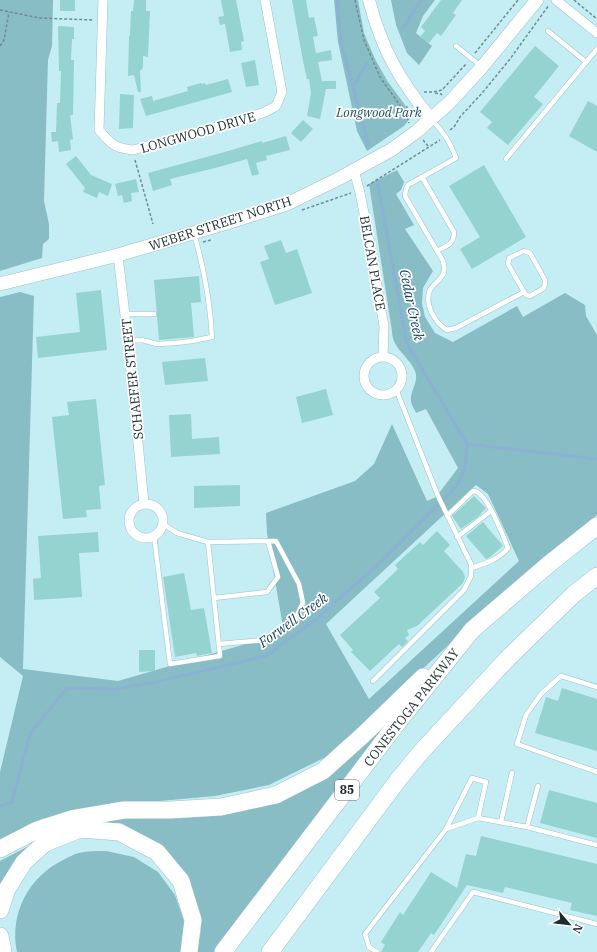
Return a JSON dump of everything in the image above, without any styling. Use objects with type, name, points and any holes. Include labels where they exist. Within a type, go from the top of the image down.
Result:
[{"type":"highway","name":"CONESTOGA PARKWAY","points":[[223,952],[396,726],[472,630],[549,564],[597,526]]},
{"type":"highway","points":[[270,952],[398,780],[421,752],[507,659],[574,594],[597,576]]},
{"type":"highway","points":[[0,849],[37,830],[71,819],[124,810],[170,810],[221,807],[276,795],[323,771],[363,735],[472,630]]},
{"type":"highway","points":[[0,910],[6,888],[24,862],[45,843],[80,830],[119,832],[156,852],[181,881],[193,920],[189,952]]},
{"type":"highway","points":[[0,936],[3,952]]},
{"type":"main road","name":"WEBER STREET NORTH","points":[[0,284],[118,255],[288,204],[354,170],[391,150],[431,119],[449,103],[542,3]]},
{"type":"street","name":"LONGWOOD DRIVE","points":[[103,0],[99,130],[112,145],[122,149],[133,150],[242,120],[265,112],[276,106],[282,92],[265,0]]},
{"type":"street","points":[[369,0],[375,25],[393,66],[431,119]]},
{"type":"street","points":[[556,0],[597,33]]},
{"type":"street","name":"BELCAN PLACE","points":[[354,170],[368,234],[384,326],[383,356]]},
{"type":"street","name":"SCHAEFER STREET","points":[[118,255],[144,504]]},
{"type":"street","points":[[383,356],[393,360],[400,368],[402,379],[396,389],[387,394],[376,394],[372,392],[365,383],[364,378],[365,367],[372,359],[383,356]]},
{"type":"street","points":[[150,504],[158,509],[162,514],[163,524],[162,529],[154,536],[143,538],[133,531],[130,526],[131,514],[139,506],[150,504]]},
{"type":"lane","points":[[548,31],[586,62]]},
{"type":"lane","points":[[456,46],[482,67]]},
{"type":"lane","points":[[506,159],[597,50]]},
{"type":"lane","points":[[431,119],[445,135],[456,158],[408,185],[405,196],[443,261],[444,270],[442,276],[434,283],[429,291],[428,302],[433,316],[440,326],[447,330],[467,323],[524,292]]},
{"type":"lane","points":[[422,177],[454,232],[452,243],[437,251]]},
{"type":"lane","points":[[128,341],[142,340],[157,344],[192,341],[212,337],[204,270],[194,233]]},
{"type":"lane","points":[[524,251],[530,253],[546,284],[544,288],[530,296],[526,295],[524,292],[508,264],[508,261],[509,258],[524,251]]},
{"type":"lane","points":[[125,314],[154,314]]},
{"type":"lane","points":[[373,681],[464,590],[471,576],[471,564],[438,496],[396,389]]},
{"type":"lane","points":[[446,514],[473,491],[476,491],[482,495],[498,523],[508,548],[505,553],[486,563],[471,568]]},
{"type":"lane","points":[[457,537],[491,511]]},
{"type":"lane","points":[[163,524],[177,533],[208,542],[276,541],[299,584],[303,603],[294,621],[265,640],[219,644]]},
{"type":"lane","points":[[154,536],[170,664],[220,656],[208,542]]},
{"type":"lane","points":[[214,598],[267,592],[278,577],[268,541]]},
{"type":"lane","points":[[597,687],[560,676],[540,694],[526,715],[516,744],[597,772]]},
{"type":"lane","points":[[501,822],[512,773]]},
{"type":"lane","points":[[378,952],[369,946],[365,934],[446,829],[472,778],[486,782],[478,818]]},
{"type":"lane","points":[[527,827],[538,786]]},
{"type":"lane","points":[[446,829],[478,818],[527,827],[597,845]]},
{"type":"lane","points":[[431,952],[473,892],[597,924]]},
{"type":"path","points":[[355,0],[364,40],[380,77],[406,114],[408,121]]},
{"type":"path","points":[[574,0],[597,19]]},
{"type":"path","points":[[454,127],[460,117],[506,64],[542,3]]},
{"type":"path","points":[[0,10],[40,18],[102,20]]},
{"type":"path","points":[[0,46],[4,40],[9,12]]},
{"type":"path","points":[[433,92],[441,94]]},
{"type":"path","points":[[406,114],[407,105]]},
{"type":"path","points":[[365,188],[439,140]]},
{"type":"path","points":[[425,143],[428,146]]},
{"type":"path","points":[[133,150],[153,224]]},
{"type":"green space","points":[[0,0],[53,0],[52,46],[48,60],[44,201],[49,224],[49,239],[43,244],[42,258],[0,271]]},
{"type":"green space","name":"Longwood Park","points":[[334,0],[358,0],[364,33],[375,59],[388,82],[405,105],[411,117],[404,126],[367,151],[357,131],[338,42]]},
{"type":"green space","points":[[391,0],[435,0],[423,16],[416,33],[432,46],[419,65],[407,53],[396,25]]},
{"type":"green space","points":[[397,170],[404,182],[401,190],[396,194],[414,225],[405,229],[433,271],[423,288],[422,303],[425,317],[435,333],[453,342],[517,306],[523,317],[565,293],[585,305],[586,316],[597,335],[597,515],[526,573],[330,755],[269,785],[215,796],[94,807],[41,819],[0,840],[0,772],[23,676],[0,657],[0,297],[20,292],[34,296],[23,669],[118,681],[284,633],[267,533],[266,513],[355,481],[374,464],[392,424],[427,501],[436,497],[458,468],[426,409],[416,413],[412,405],[411,396],[416,375],[409,361],[398,348],[393,337],[369,184]],"holes":[[[476,485],[488,494],[519,561],[369,699],[326,624]]]},
{"type":"green space","points":[[379,726],[382,729],[215,952],[196,952],[201,930],[194,897],[181,871],[86,822],[273,801]]},
{"type":"green space","points":[[46,837],[0,893],[0,861]]},
{"type":"green space","points":[[106,851],[134,857],[158,872],[175,895],[184,921],[184,952],[17,952],[15,938],[19,910],[24,897],[41,875],[52,866],[77,853]]},
{"type":"building","points":[[60,0],[75,0],[75,11],[60,11]]},
{"type":"building","points":[[134,0],[146,0],[146,11],[150,11],[148,57],[143,56],[143,68],[140,71],[141,92],[138,92],[134,75],[128,76],[129,36],[131,11],[133,11]]},
{"type":"building","points":[[221,0],[236,0],[244,41],[241,42],[242,50],[230,52],[225,24],[220,25],[218,17],[224,16]]},
{"type":"building","points":[[292,0],[306,0],[309,18],[314,17],[318,36],[313,37],[316,53],[331,50],[332,60],[318,62],[322,81],[336,81],[336,89],[326,89],[320,119],[307,116],[311,93],[309,79],[307,79],[303,61]]},
{"type":"building","points":[[441,0],[462,0],[453,13],[456,15],[441,36],[437,33],[429,43],[420,37],[425,31],[421,27]]},
{"type":"building","points":[[58,26],[74,27],[71,60],[74,60],[73,115],[70,115],[73,139],[70,140],[71,150],[59,152],[58,141],[52,142],[51,132],[56,132],[57,103],[60,103],[61,71],[59,71]]},
{"type":"building","points":[[535,46],[559,66],[534,97],[543,104],[508,145],[487,128],[492,122],[480,112]]},
{"type":"building","points":[[255,60],[259,85],[246,87],[241,63]]},
{"type":"building","points":[[228,79],[232,92],[146,116],[140,99],[152,96],[153,101],[188,91],[187,87],[201,83],[205,83],[206,85]]},
{"type":"building","points":[[120,94],[134,95],[133,128],[119,129]]},
{"type":"building","points":[[588,101],[597,106],[597,152],[569,136]]},
{"type":"building","points":[[303,120],[313,129],[301,142],[291,133]]},
{"type":"building","points":[[286,136],[290,150],[266,156],[267,160],[256,163],[259,174],[252,176],[247,159],[170,179],[172,185],[153,191],[148,173],[262,141],[262,143]]},
{"type":"building","points":[[76,156],[91,175],[112,184],[108,196],[99,192],[97,198],[83,192],[85,188],[66,164]]},
{"type":"building","points":[[484,165],[526,237],[472,269],[460,249],[480,237],[449,186]]},
{"type":"building","points":[[136,179],[139,192],[131,193],[132,201],[124,203],[122,195],[118,196],[115,184]]},
{"type":"building","points":[[281,240],[286,253],[297,249],[312,293],[275,305],[260,262],[269,259],[264,246]]},
{"type":"building","points":[[199,276],[201,302],[191,303],[194,337],[159,340],[154,280]]},
{"type":"building","points":[[101,290],[107,350],[38,358],[36,337],[80,332],[76,293]]},
{"type":"building","points":[[205,358],[208,381],[165,385],[162,362]]},
{"type":"building","points":[[326,389],[333,415],[302,423],[296,397]]},
{"type":"building","points":[[96,399],[105,485],[99,486],[101,509],[86,510],[87,517],[63,519],[52,417],[69,415],[67,402]]},
{"type":"building","points":[[191,414],[192,439],[219,437],[220,454],[171,457],[169,415]]},
{"type":"building","points":[[240,485],[240,506],[194,508],[194,486]]},
{"type":"building","points":[[474,496],[486,508],[479,516],[461,529],[452,516]]},
{"type":"building","points":[[483,522],[503,546],[486,559],[466,536]]},
{"type":"building","points":[[437,531],[450,545],[444,551],[463,572],[465,577],[463,583],[417,626],[407,630],[409,635],[405,638],[408,641],[402,647],[399,644],[370,671],[351,652],[353,650],[340,635],[380,598],[374,592],[398,569],[395,565],[420,542],[423,545]]},
{"type":"building","points":[[98,532],[99,552],[79,553],[82,597],[34,600],[33,579],[41,578],[38,536]]},
{"type":"building","points":[[184,573],[191,610],[204,608],[212,653],[197,656],[196,653],[175,657],[163,577]]},
{"type":"building","points":[[139,650],[155,650],[155,671],[139,672]]},
{"type":"building","points":[[562,688],[597,699],[597,751],[535,733],[546,697],[558,701]]},
{"type":"building","points":[[549,790],[597,803],[597,838],[540,823]]},
{"type":"building","points":[[481,836],[597,864],[597,916],[570,910],[572,903],[505,887],[503,893],[467,885],[434,935],[431,933],[418,952],[381,952],[385,945],[381,942],[400,912],[403,915],[431,872],[457,888],[466,854],[476,856]]},
{"type":"waterway","name":"Cedar Creek","points":[[337,0],[341,42],[368,144]]},
{"type":"waterway","points":[[403,28],[421,0]]},
{"type":"waterway","points":[[353,87],[367,63]]},
{"type":"waterway","name":"Cedar Creek","points":[[377,180],[407,344],[467,444]]},
{"type":"waterway","name":"Forwell Creek","points":[[467,444],[597,459]]},
{"type":"waterway","name":"Forwell Creek","points":[[0,806],[12,802],[30,734],[67,688],[115,689],[160,681],[266,656],[318,618],[384,559],[456,487],[465,469],[467,444]]}]
